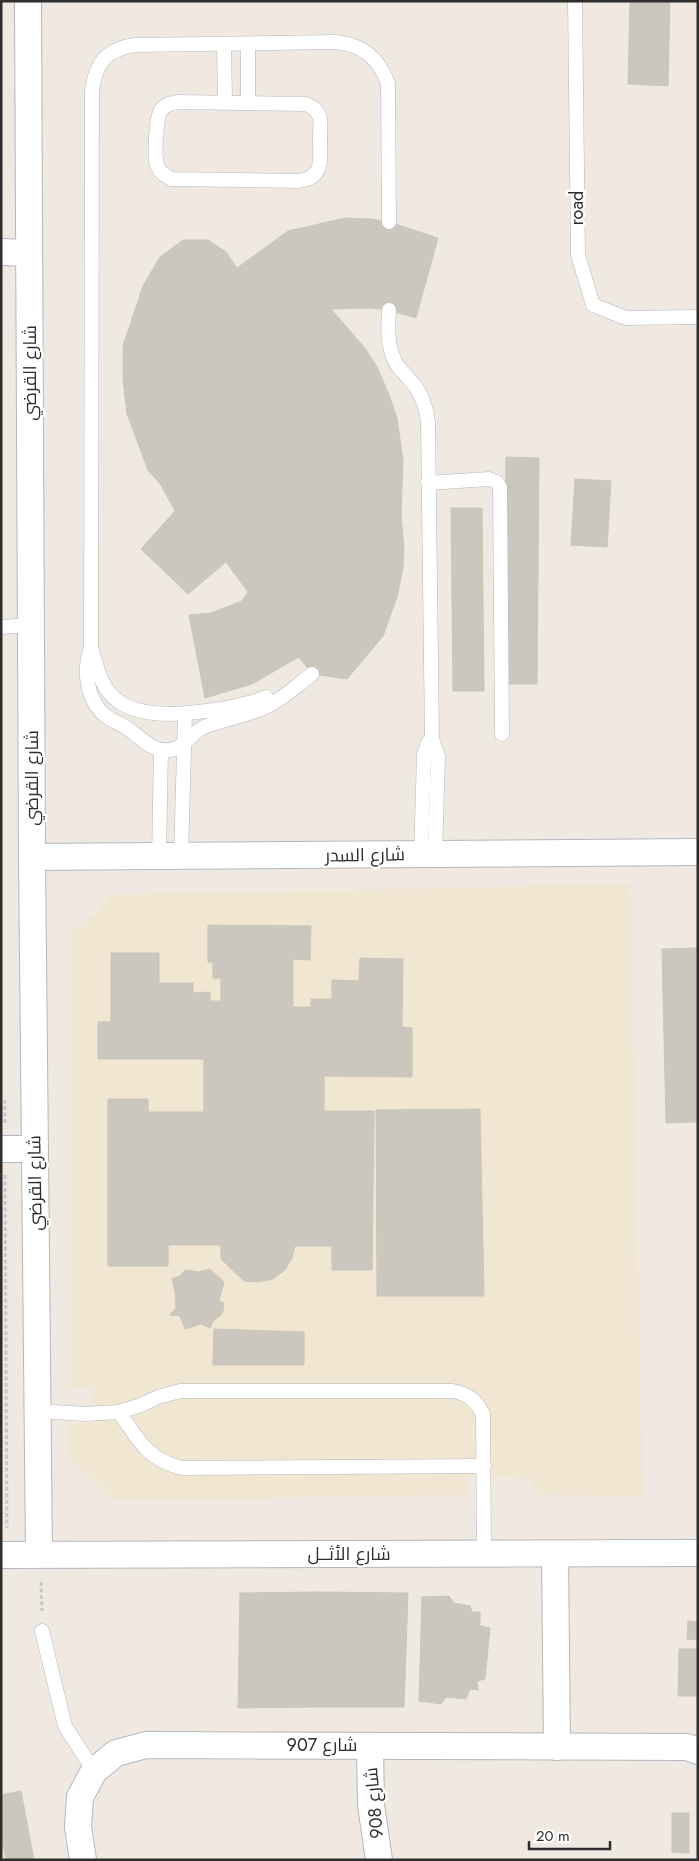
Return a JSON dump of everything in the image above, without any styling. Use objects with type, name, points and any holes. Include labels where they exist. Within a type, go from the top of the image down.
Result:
[{"type":"street","name":"شارع القرضي","points":[[28,1],[32,857],[38,1554]]},
{"type":"street","points":[[1,252],[30,253]]},
{"type":"street","name":"شارع السدر","points":[[32,857],[698,852]]},
{"type":"street","points":[[3,1149],[34,1149]]},
{"type":"street","name":"شارع الأثــل","points":[[4,1555],[698,1553]]},
{"type":"street","points":[[555,1554],[557,1747]]},
{"type":"street","name":"شارع 907","points":[[94,1771],[116,1753],[146,1745],[687,1748],[698,1751]]},
{"type":"street","name":"شارع 908","points":[[370,1746],[372,1805],[380,1860]]},
{"type":"street","points":[[82,1860],[78,1827],[80,1796],[94,1771]]},
{"type":"lane","name":"road","points":[[575,1],[578,255],[593,306],[626,318],[698,317]]},
{"type":"lane","points":[[91,647],[86,662],[91,696],[106,716],[128,729],[142,741],[161,750],[169,750],[184,745],[204,727],[265,708],[283,697],[309,670],[263,699],[246,704],[185,714],[140,710],[128,707],[117,700],[101,681],[91,647],[93,80],[97,68],[113,51],[135,45],[346,43],[357,46],[376,59],[388,83],[389,222]]},
{"type":"lane","points":[[224,44],[225,102]]},
{"type":"lane","points":[[248,44],[248,103]]},
{"type":"lane","points":[[179,102],[225,102],[306,104],[314,109],[320,117],[320,167],[315,175],[307,180],[278,181],[171,179],[162,174],[157,165],[156,155],[158,116],[162,108],[170,103],[179,102]]},
{"type":"lane","points":[[388,310],[389,340],[393,356],[402,372],[417,388],[426,410],[428,422],[432,738],[438,756],[428,854]]},
{"type":"lane","points":[[428,483],[489,479],[497,482],[500,487],[502,734]]},
{"type":"lane","points":[[1,627],[31,626]]},
{"type":"lane","points":[[170,857],[184,745],[185,714]]},
{"type":"lane","points":[[161,750],[170,857]]},
{"type":"lane","points":[[38,1411],[86,1414],[119,1412],[180,1391],[453,1391],[463,1393],[479,1405],[483,1414],[484,1554]]},
{"type":"lane","points":[[119,1412],[149,1453],[170,1465],[182,1468],[484,1466]]},
{"type":"lane","points":[[42,1631],[65,1726],[94,1771]]},
{"type":"path","points":[[4,1555],[3,1149],[5,1100]]},
{"type":"path","points":[[38,1554],[42,1631]]},
{"type":"shaded area","points":[[630,884],[643,1497],[534,1494],[533,1479],[468,1476],[467,1495],[116,1500],[69,1457],[69,1425],[93,1423],[93,1388],[71,1387],[71,933],[98,912],[112,895]]},
{"type":"building","points":[[630,1],[670,1],[668,86],[628,84]]},
{"type":"building","points":[[345,218],[389,222],[438,238],[416,318],[389,310],[370,308],[331,309],[364,347],[376,365],[397,418],[403,461],[401,515],[404,548],[403,568],[397,597],[383,636],[347,679],[312,674],[299,657],[252,684],[205,698],[189,615],[211,613],[242,601],[248,592],[226,562],[188,594],[141,549],[175,511],[161,485],[148,470],[127,414],[123,379],[123,346],[143,286],[160,257],[183,240],[208,240],[226,252],[237,268],[288,231]]},
{"type":"building","points":[[506,457],[539,458],[537,684],[504,684]]},
{"type":"building","points":[[575,479],[611,481],[607,547],[571,545]]},
{"type":"building","points":[[451,508],[482,508],[484,691],[453,691]]},
{"type":"building","points":[[208,925],[311,926],[310,960],[293,959],[293,1007],[311,1007],[311,999],[332,999],[332,980],[359,981],[360,958],[403,959],[402,1027],[412,1028],[412,1077],[324,1076],[324,1111],[374,1111],[372,1270],[332,1270],[332,1246],[295,1246],[292,1258],[285,1270],[273,1279],[257,1282],[244,1281],[221,1259],[221,1245],[168,1245],[168,1266],[108,1266],[108,1099],[148,1099],[148,1112],[204,1112],[204,1059],[98,1059],[98,1022],[111,1022],[111,953],[159,953],[159,983],[193,983],[193,993],[210,992],[210,1001],[221,1001],[221,978],[213,978],[213,962],[208,962]]},
{"type":"building","points":[[698,948],[698,1122],[666,1123],[662,949]]},
{"type":"building","points":[[480,1109],[484,1296],[377,1296],[376,1110]]},
{"type":"building","points":[[210,1269],[224,1282],[219,1301],[224,1303],[223,1311],[213,1321],[210,1328],[201,1324],[185,1329],[180,1316],[170,1315],[176,1308],[172,1279],[180,1276],[185,1270],[199,1272]]},
{"type":"building","points":[[214,1329],[304,1332],[304,1365],[213,1365]]},
{"type":"building","points":[[317,1592],[317,1707],[238,1708],[240,1593]]},
{"type":"building","points":[[317,1592],[408,1593],[404,1707],[317,1707]]},
{"type":"building","points":[[449,1596],[454,1603],[470,1606],[472,1612],[480,1612],[480,1626],[490,1628],[485,1679],[477,1681],[478,1690],[470,1689],[466,1699],[446,1697],[441,1704],[419,1701],[422,1597]]},
{"type":"building","points":[[688,1621],[698,1622],[698,1640],[687,1639]]},
{"type":"building","points":[[679,1649],[698,1649],[698,1696],[678,1696]]},
{"type":"building","points":[[21,1791],[34,1860],[6,1860],[3,1844],[1,1844],[1,1795]]},
{"type":"building","points":[[672,1813],[689,1813],[689,1853],[672,1852]]}]
